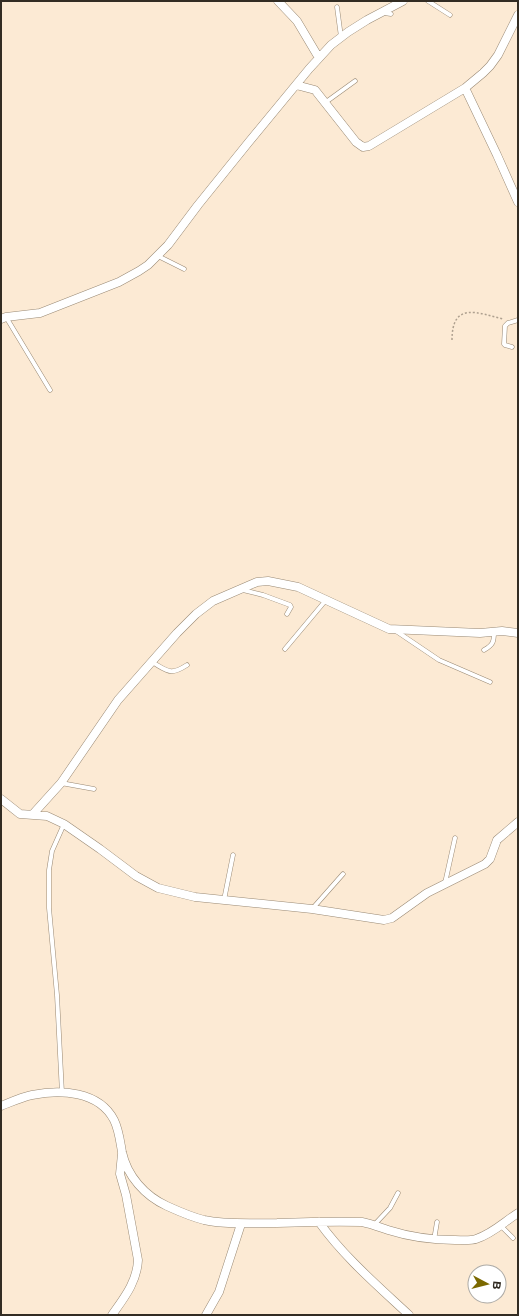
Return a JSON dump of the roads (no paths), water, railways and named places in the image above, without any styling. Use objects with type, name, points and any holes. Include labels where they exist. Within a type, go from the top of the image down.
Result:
[{"type":"street","points":[[278,1],[297,21],[319,58]]},
{"type":"street","points":[[4,318],[40,313],[119,282],[139,271],[158,256],[248,143],[331,45],[381,13],[404,1]]},
{"type":"street","points":[[296,85],[316,90],[356,142],[360,146],[366,147],[399,129],[464,88],[490,66],[498,55],[518,15]]},
{"type":"street","points":[[464,88],[518,202]]},
{"type":"street","points":[[33,814],[61,783],[118,700],[177,632],[196,614],[214,601],[257,582],[268,581],[298,587],[382,626],[396,630],[480,633],[502,631],[518,633]]},
{"type":"street","points":[[1,799],[20,814],[47,816],[64,824],[136,876],[158,888],[188,896],[312,909],[388,920],[427,894],[488,862],[497,840],[518,822]]},
{"type":"street","points":[[1,1106],[32,1095],[53,1092],[72,1093],[88,1097],[103,1106],[114,1119],[120,1134],[122,1153],[130,1172],[135,1180],[150,1196],[161,1203],[204,1220],[240,1224],[362,1222],[375,1224],[408,1235],[434,1240],[475,1240],[501,1226],[518,1213]]},
{"type":"street","points":[[112,1315],[134,1281],[138,1266],[126,1195],[120,1174],[122,1153]]},
{"type":"street","points":[[319,1222],[366,1275],[409,1315]]},
{"type":"street","points":[[206,1315],[219,1292],[240,1224]]},
{"type":"lane","points":[[428,1],[450,15]]},
{"type":"lane","points":[[337,7],[342,37]]},
{"type":"lane","points":[[381,13],[392,14]]},
{"type":"lane","points":[[326,102],[355,81]]},
{"type":"lane","points":[[158,256],[184,269]]},
{"type":"lane","points":[[4,318],[50,390]]},
{"type":"lane","points":[[512,347],[504,344],[504,326],[518,320]]},
{"type":"lane","points":[[240,589],[263,595],[290,605],[291,607],[287,614]]},
{"type":"lane","points":[[286,649],[326,600]]},
{"type":"lane","points":[[396,630],[439,660],[490,682]]},
{"type":"lane","points":[[484,650],[491,646],[494,642],[494,632]]},
{"type":"lane","points":[[152,662],[169,671],[175,672],[187,665]]},
{"type":"lane","points":[[61,783],[94,789]]},
{"type":"lane","points":[[62,1093],[57,995],[49,908],[48,870],[52,851],[64,824]]},
{"type":"lane","points":[[445,884],[455,838]]},
{"type":"lane","points":[[224,900],[233,855]]},
{"type":"lane","points":[[312,909],[343,874]]},
{"type":"lane","points":[[375,1224],[390,1208],[398,1193]]},
{"type":"lane","points":[[434,1240],[437,1222]]},
{"type":"lane","points":[[501,1226],[513,1238]]}]
